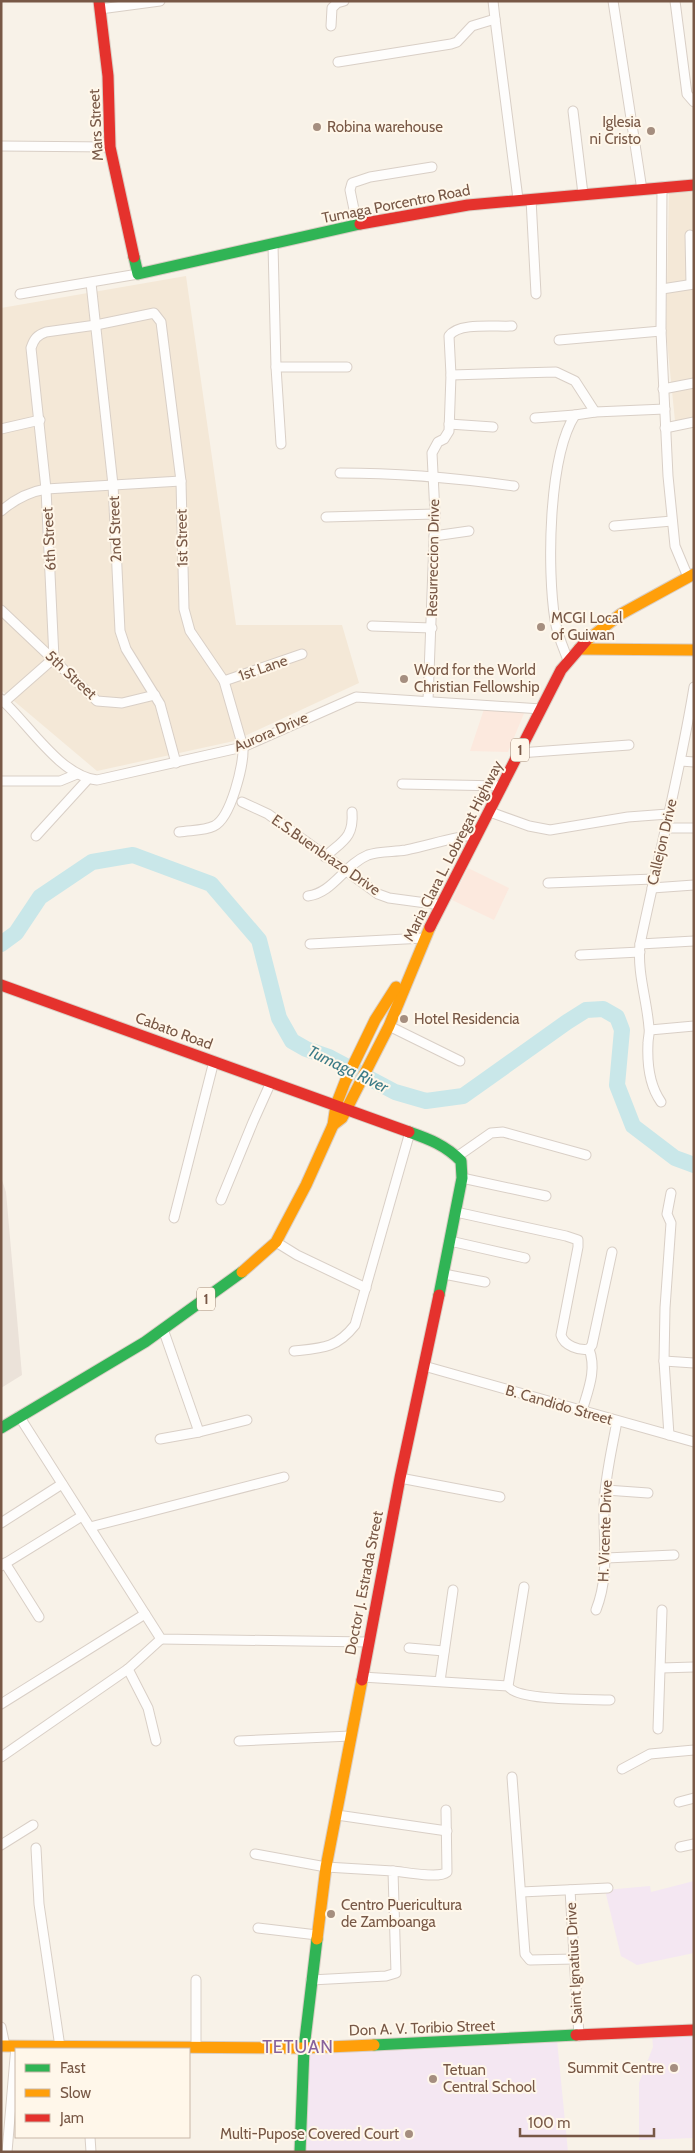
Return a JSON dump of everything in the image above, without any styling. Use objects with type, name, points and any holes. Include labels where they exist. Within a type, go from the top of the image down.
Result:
[{"type":"main road","name":"Mars Street","points":[[100,5],[108,76],[110,147],[138,274]]},
{"type":"main road","name":"Tumaga Porcentro Road","points":[[138,274],[273,245],[357,224],[468,205],[694,184]]},
{"type":"main road","name":"Maria Clara L. Lobregat Highway","points":[[341,1107],[358,1088],[403,993],[406,979],[424,938],[490,812],[541,708],[568,660],[589,637],[620,614],[691,576]]},
{"type":"main road","points":[[579,648],[694,650]]},
{"type":"main road","name":"Maria Clara L. Lobregat Highway","points":[[1,1428],[164,1329],[222,1288],[276,1242],[306,1185],[333,1125],[341,1107],[345,1082],[375,1020],[396,988],[406,979]]},
{"type":"main road","name":"Cabato Road","points":[[1,984],[341,1107]]},
{"type":"main road","points":[[341,1107],[437,1142],[458,1156]]},
{"type":"main road","name":"Doctor J. Estrada Street","points":[[300,2152],[304,2048],[326,1867],[400,1478],[456,1212],[462,1178],[461,1161],[458,1156]]},
{"type":"main road","name":"Don A. V. Toribio Street","points":[[7,2046],[80,2048],[304,2048],[694,2030]]},
{"type":"street","points":[[100,5],[160,1]]},
{"type":"street","points":[[331,26],[332,8],[337,3],[344,1]]},
{"type":"street","points":[[493,1],[518,199]]},
{"type":"street","points":[[613,1],[642,190]]},
{"type":"street","points":[[675,1],[687,94],[694,102]]},
{"type":"street","points":[[338,62],[451,44],[457,42],[472,26],[495,19]]},
{"type":"street","points":[[573,111],[583,194]]},
{"type":"street","points":[[1,146],[110,147]]},
{"type":"street","points":[[357,224],[350,190],[352,183],[370,177],[432,167]]},
{"type":"street","points":[[662,187],[660,331],[665,428],[672,521],[677,555],[691,576]]},
{"type":"street","points":[[531,198],[536,294]]},
{"type":"street","points":[[662,289],[692,284],[690,235]]},
{"type":"street","points":[[273,245],[276,367],[282,444]]},
{"type":"street","points":[[20,294],[138,274]]},
{"type":"street","name":"2nd Street","points":[[91,283],[113,485],[120,631],[126,649],[163,710],[176,763]]},
{"type":"street","name":"1st Street","points":[[96,325],[149,312],[159,316],[181,481],[184,609],[190,631],[224,681],[243,747]]},
{"type":"street","name":"6th Street","points":[[54,658],[46,489],[31,348],[39,334],[96,325]]},
{"type":"street","points":[[493,427],[449,424],[450,375],[448,340],[452,331],[461,327],[512,326]]},
{"type":"street","points":[[559,340],[660,331]]},
{"type":"street","points":[[276,367],[347,367]]},
{"type":"street","points":[[450,375],[556,372],[575,381],[595,412]]},
{"type":"street","points":[[663,389],[694,383]]},
{"type":"street","points":[[535,418],[595,412],[664,409]]},
{"type":"street","points":[[568,660],[555,622],[550,563],[557,471],[562,442],[575,415]]},
{"type":"street","points":[[1,429],[40,420]]},
{"type":"street","points":[[665,428],[694,422]]},
{"type":"street","name":"Resurreccion Drive","points":[[428,700],[436,514],[433,476],[434,447],[447,436],[449,424]]},
{"type":"street","points":[[340,473],[433,476],[514,486]]},
{"type":"street","points":[[1,511],[29,492],[46,489],[181,481]]},
{"type":"street","points":[[326,517],[436,514]]},
{"type":"street","points":[[614,526],[672,521]]},
{"type":"street","points":[[434,536],[469,532]]},
{"type":"street","name":"5th Street","points":[[1,610],[54,658],[97,701],[122,703],[155,695]]},
{"type":"street","points":[[372,626],[432,628]]},
{"type":"street","name":"1st Lane","points":[[224,681],[302,654]]},
{"type":"street","points":[[2,701],[54,658]]},
{"type":"street","name":"Callejon Drive","points":[[660,1102],[653,1091],[648,1063],[650,1030],[641,975],[640,948],[681,761],[694,687]]},
{"type":"street","name":"Aurora Drive","points":[[2,701],[55,756],[77,774],[88,779],[105,780],[243,747],[356,697],[541,708]]},
{"type":"street","points":[[519,753],[629,745]]},
{"type":"street","points":[[179,832],[208,828],[222,820],[230,803],[244,757],[243,747]]},
{"type":"street","points":[[681,761],[694,762]]},
{"type":"street","points":[[1,781],[60,781],[77,774]]},
{"type":"street","points":[[36,836],[88,779]]},
{"type":"street","points":[[402,784],[503,786]]},
{"type":"street","name":"E.S.Buenbrazo Drive","points":[[242,802],[268,814],[378,894],[388,898],[441,905]]},
{"type":"street","points":[[325,857],[349,835],[353,825],[352,812]]},
{"type":"street","points":[[490,812],[529,826],[550,830],[628,817],[668,814]]},
{"type":"street","points":[[666,828],[694,828]]},
{"type":"street","points":[[308,896],[316,895],[326,890],[346,870],[368,855],[406,850],[449,838],[478,834]]},
{"type":"street","points":[[548,883],[694,885]]},
{"type":"street","points":[[310,944],[424,938]]},
{"type":"street","points":[[580,955],[694,942]]},
{"type":"street","points":[[388,1026],[460,1061]]},
{"type":"street","points":[[650,1030],[694,1026]]},
{"type":"street","points":[[174,1218],[214,1061]]},
{"type":"street","points":[[221,1200],[271,1082]]},
{"type":"street","points":[[294,1351],[318,1349],[344,1338],[355,1324],[410,1132]]},
{"type":"street","points":[[458,1156],[491,1133],[502,1132],[586,1155]]},
{"type":"street","points":[[462,1178],[546,1196]]},
{"type":"street","points":[[669,1435],[664,1361],[671,1223],[667,1214],[671,1193]]},
{"type":"street","points":[[456,1212],[578,1240],[561,1335],[564,1342],[575,1348],[589,1349]]},
{"type":"street","points":[[276,1242],[297,1255],[366,1288]]},
{"type":"street","points":[[450,1242],[525,1258]]},
{"type":"street","points":[[582,1411],[594,1368],[594,1360],[589,1349],[603,1300],[612,1252]]},
{"type":"street","points":[[444,1274],[485,1282]]},
{"type":"street","points":[[164,1329],[200,1432]]},
{"type":"street","points":[[664,1361],[694,1363]]},
{"type":"street","name":"B. Candido Street","points":[[424,1366],[694,1442]]},
{"type":"street","points":[[19,1416],[161,1639]]},
{"type":"street","points":[[160,1439],[200,1432],[248,1420]]},
{"type":"street","name":"H. Vicente Drive","points":[[596,1610],[602,1593],[606,1558],[606,1490],[617,1421]]},
{"type":"street","points":[[90,1527],[284,1478]]},
{"type":"street","points":[[400,1478],[500,1497]]},
{"type":"street","points":[[1,1524],[62,1484]]},
{"type":"street","points":[[606,1490],[648,1493]]},
{"type":"street","points":[[39,1617],[3,1564],[82,1516]]},
{"type":"street","points":[[606,1558],[674,1555]]},
{"type":"street","points":[[508,1686],[524,1586]]},
{"type":"street","points":[[440,1681],[453,1590]]},
{"type":"street","points":[[658,1729],[662,1610]]},
{"type":"street","points":[[1,1704],[145,1614]]},
{"type":"street","points":[[1,1757],[128,1668],[161,1639],[368,1642]]},
{"type":"street","points":[[409,1648],[444,1651]]},
{"type":"street","points":[[128,1668],[148,1708],[156,1741]]},
{"type":"street","points":[[661,1668],[694,1668]]},
{"type":"street","points":[[362,1677],[508,1686],[514,1693],[533,1697],[610,1700]]},
{"type":"street","points":[[239,1741],[351,1736]]},
{"type":"street","points":[[622,1770],[650,1754],[694,1750]]},
{"type":"street","points":[[512,1777],[526,1958],[530,1960],[574,1959]]},
{"type":"street","points":[[679,1802],[694,1798]]},
{"type":"street","points":[[255,1854],[326,1867],[444,1874],[448,1868],[446,1810]]},
{"type":"street","points":[[337,1815],[447,1831]]},
{"type":"street","points":[[1,1845],[33,1826]]},
{"type":"street","points":[[680,1847],[694,1844]]},
{"type":"street","points":[[36,1848],[39,1904],[60,2047]]},
{"type":"street","points":[[311,1980],[386,1976],[396,1972],[393,1871]]},
{"type":"street","points":[[521,1892],[608,1888]]},
{"type":"street","name":"Saint Ignatius Drive","points":[[570,1890],[579,2036]]},
{"type":"street","points":[[258,1928],[317,1935]]},
{"type":"street","points":[[196,1980],[196,2047]]},
{"type":"street","points":[[1,2027],[7,2046],[7,2152]]},
{"type":"street","points":[[90,2138],[91,2152]]},
{"type":"shaded area","points":[[694,189],[694,417],[675,421],[666,331],[669,191]]},
{"type":"shaded area","points":[[186,276],[236,625],[342,625],[359,683],[234,741],[97,771],[1,690],[1,308]]},
{"type":"shaded area","points":[[484,709],[525,711],[508,752],[470,751]]},
{"type":"shaded area","points":[[468,868],[509,888],[494,920],[452,900]]},
{"type":"shaded area","points":[[1,1177],[6,1192],[22,1375],[1,1388]]},
{"type":"shaded area","points":[[694,1881],[694,1953],[637,1965],[621,1956],[605,1890],[650,1886],[651,1892]]},
{"type":"shaded area","name":"Summit Centre","points":[[694,2033],[694,2138],[639,2140],[639,2083],[653,2047],[652,2034]]},
{"type":"shaded area","name":"Tetuan Central School","points":[[557,2040],[568,2152],[303,2152],[307,2049]]},
{"type":"waterway","name":"Tumaga River","points":[[1,944],[16,933],[40,897],[92,862],[133,855],[211,884],[259,940],[279,1018],[292,1041],[306,1049],[329,1057],[395,1092],[426,1101],[463,1096],[586,1010],[603,1009],[617,1017],[622,1030],[617,1085],[633,1126],[675,1158],[694,1165]]},
{"type":"traffic: fast","points":[[134,257],[138,274],[360,224]]},
{"type":"traffic: fast","points":[[409,1132],[437,1143],[461,1161],[462,1178],[439,1295]]},
{"type":"traffic: fast","points":[[1,1428],[145,1342],[242,1272]]},
{"type":"traffic: fast","points":[[300,2152],[304,2048],[317,1939]]},
{"type":"traffic: fast","points":[[374,2045],[576,2035]]},
{"type":"traffic: slow","points":[[586,641],[621,614],[694,574]]},
{"type":"traffic: slow","points":[[579,649],[694,650]]},
{"type":"traffic: slow","points":[[333,1125],[342,1118],[389,1026],[430,927]]},
{"type":"traffic: slow","points":[[242,1272],[276,1242],[306,1185],[333,1125],[336,1105],[345,1082],[375,1020],[396,987]]},
{"type":"traffic: slow","points":[[317,1939],[326,1867],[362,1680]]},
{"type":"traffic: slow","points":[[1,2046],[304,2048],[374,2045]]},
{"type":"traffic: jam","points":[[99,1],[108,76],[110,147],[134,257]]},
{"type":"traffic: jam","points":[[360,224],[468,205],[694,185]]},
{"type":"traffic: jam","points":[[430,927],[561,670],[586,641]]},
{"type":"traffic: jam","points":[[1,985],[409,1132]]},
{"type":"traffic: jam","points":[[362,1680],[400,1478],[439,1295]]},
{"type":"traffic: jam","points":[[576,2035],[694,2030]]},
{"type":"place","name":"Robina warehouse","points":[[317,127]]},
{"type":"place","name":"Iglesia ni Cristo","points":[[651,131]]},
{"type":"place","name":"MCGI Local of Guiwan","points":[[541,627]]},
{"type":"place","name":"Word for the World Christian Fellowship","points":[[404,679]]},
{"type":"place","name":"Hotel Residencia","points":[[404,1019]]},
{"type":"place","name":"Centro Puericultura de Zamboanga","points":[[331,1914]]},
{"type":"place","name":"Summit Centre","points":[[674,2068]]},
{"type":"place","name":"Tetuan Central School","points":[[433,2079]]},
{"type":"place","name":"Multi-Pupose Covered Court","points":[[409,2134]]},
{"type":"district","name":"TETUAN","points":[[298,2047]]}]
